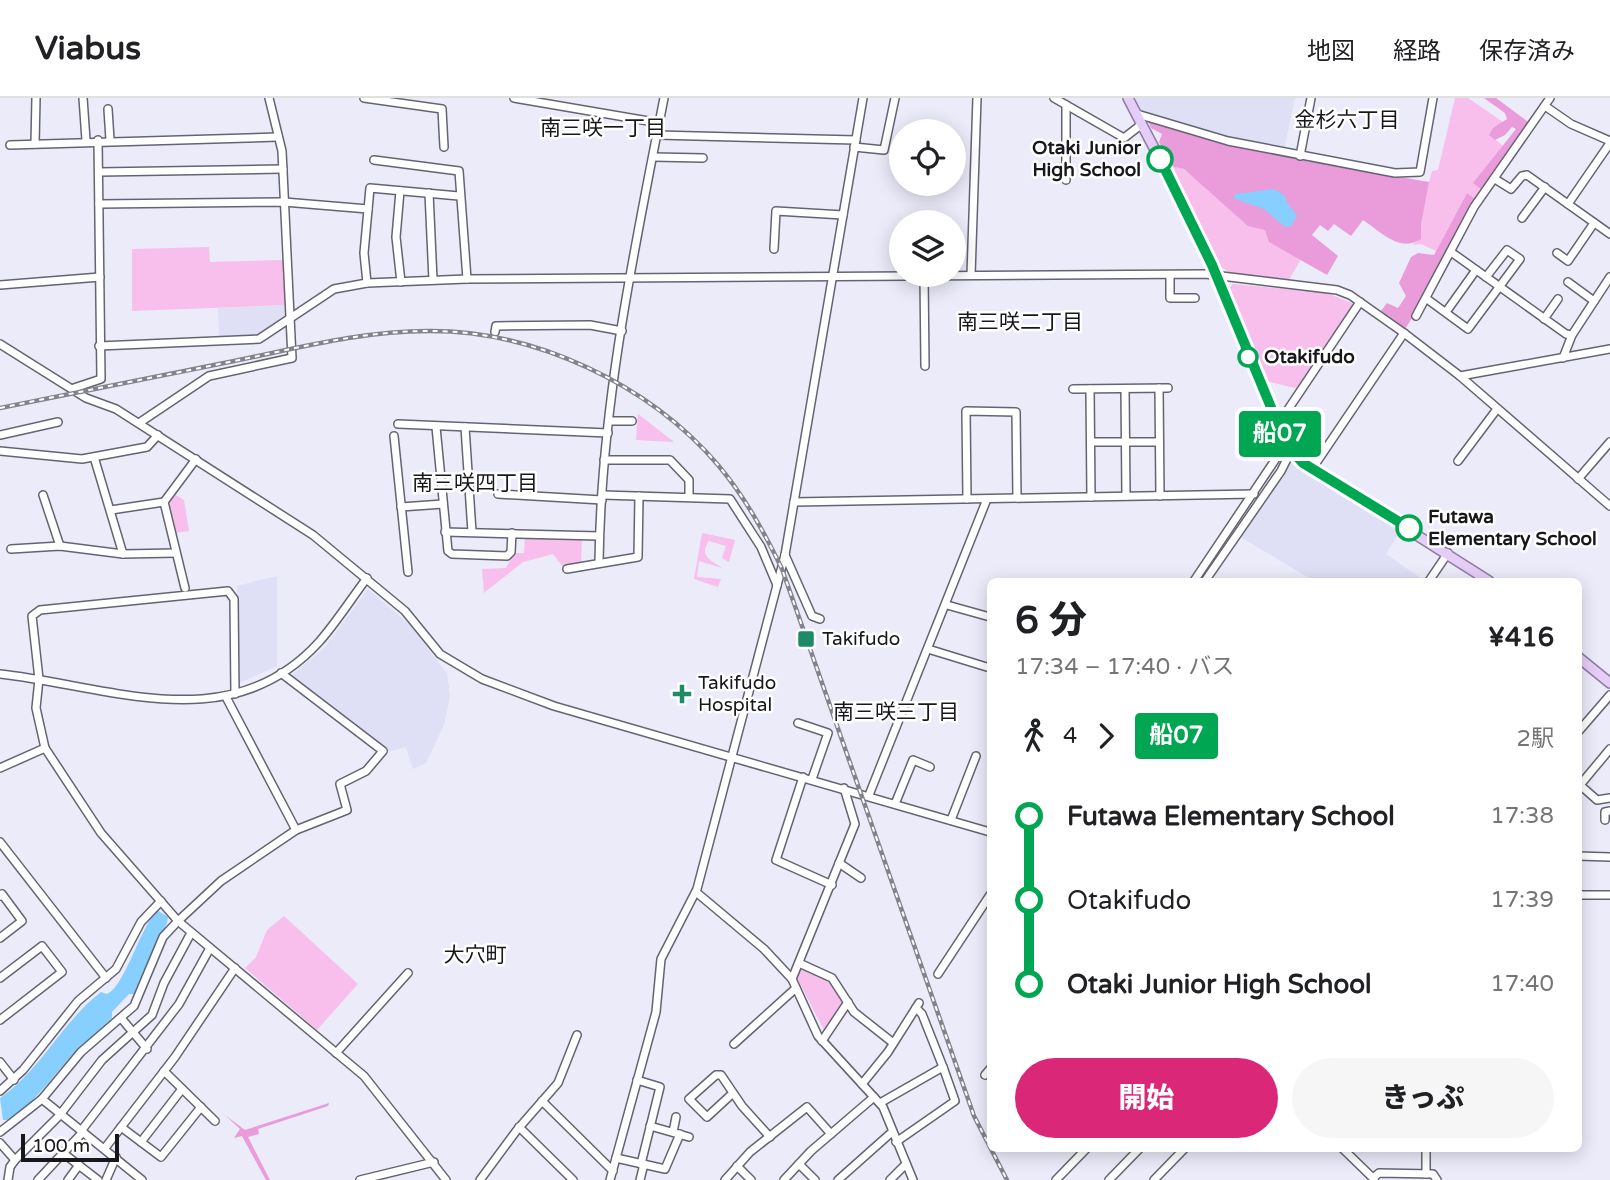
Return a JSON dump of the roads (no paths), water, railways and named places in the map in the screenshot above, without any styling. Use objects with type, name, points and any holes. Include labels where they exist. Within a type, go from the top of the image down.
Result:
[{"type":"main road","points":[[1128,98],[1216,276],[1277,426],[1290,449],[1312,469],[1448,552],[1485,578]]},
{"type":"main road","points":[[1582,660],[1610,683]]},
{"type":"street","points":[[35,144],[36,98]]},
{"type":"street","points":[[83,98],[86,140]]},
{"type":"street","points":[[139,423],[209,376],[292,358],[283,169],[269,98]]},
{"type":"street","points":[[364,98],[442,109],[443,148]]},
{"type":"street","points":[[514,98],[660,123]]},
{"type":"street","points":[[599,562],[604,460],[622,331],[664,98]]},
{"type":"street","points":[[610,1180],[656,1012],[664,949],[696,892],[785,555],[863,98]]},
{"type":"street","points":[[657,135],[855,144],[884,150],[895,98]]},
{"type":"street","points":[[971,275],[977,98]]},
{"type":"street","points":[[1054,98],[1124,138],[1142,124]]},
{"type":"street","points":[[1300,156],[1311,98]]},
{"type":"street","points":[[1137,114],[1206,135],[1300,156],[1395,173],[1420,172],[1433,98]]},
{"type":"street","points":[[1416,316],[1475,207],[1550,98]]},
{"type":"street","points":[[1066,105],[1066,180]]},
{"type":"street","points":[[1545,106],[1571,124],[1610,142],[1568,204]]},
{"type":"street","points":[[108,109],[110,140]]},
{"type":"street","points":[[10,145],[86,140],[278,137]]},
{"type":"street","points":[[74,388],[101,379],[98,140]]},
{"type":"street","points":[[653,157],[703,158]]},
{"type":"street","points":[[374,160],[459,171],[467,279]]},
{"type":"street","points":[[99,172],[283,169]]},
{"type":"street","points":[[1495,179],[1511,189],[1525,174],[1610,234]]},
{"type":"street","points":[[1522,218],[1545,187]]},
{"type":"street","points":[[367,284],[364,253],[370,188],[459,196]]},
{"type":"street","points":[[400,191],[396,237],[401,282]]},
{"type":"street","points":[[429,193],[433,280]]},
{"type":"street","points":[[99,204],[284,202],[368,209]]},
{"type":"street","points":[[774,249],[776,211],[843,215]]},
{"type":"street","points":[[1557,253],[1568,261],[1594,223]]},
{"type":"street","points":[[1427,299],[1468,329],[1520,259],[1507,250],[1486,277]]},
{"type":"street","points":[[1451,252],[1544,319],[1572,335]]},
{"type":"street","points":[[1446,312],[1476,270]]},
{"type":"street","points":[[966,275],[1216,276],[1343,291],[1460,376],[1610,506]]},
{"type":"street","points":[[1170,275],[1170,298],[1195,298]]},
{"type":"street","points":[[99,346],[259,339],[334,289],[367,284],[467,279],[889,276]]},
{"type":"street","points":[[0,285],[100,277]]},
{"type":"street","points":[[1563,358],[1572,335],[1610,277]]},
{"type":"street","points":[[1567,282],[1594,300]]},
{"type":"street","points":[[924,287],[925,366]]},
{"type":"street","points":[[1544,319],[1558,299]]},
{"type":"street","points":[[1277,426],[1360,302]]},
{"type":"street","points":[[495,332],[496,326],[590,325],[622,331]]},
{"type":"street","points":[[1312,469],[1404,333]]},
{"type":"street","points":[[0,344],[86,398],[116,409],[139,423],[313,535],[405,611],[440,654],[482,679],[554,706],[987,831]]},
{"type":"street","points":[[1460,376],[1610,349]]},
{"type":"street","points":[[1125,388],[1126,496]]},
{"type":"street","points":[[1159,388],[1160,496]]},
{"type":"street","points":[[1073,389],[1168,388]]},
{"type":"street","points":[[1090,389],[1091,497]]},
{"type":"street","points":[[1458,461],[1497,409]]},
{"type":"street","points":[[967,499],[966,411],[1016,412],[1017,498]]},
{"type":"street","points":[[610,421],[632,421]]},
{"type":"street","points":[[0,435],[58,422]]},
{"type":"street","points":[[398,424],[608,433]]},
{"type":"street","points":[[436,427],[447,551],[452,554],[507,556],[511,552],[512,533]]},
{"type":"street","points":[[465,427],[472,532]]},
{"type":"street","points":[[0,451],[51,458],[94,457],[147,447],[158,435]]},
{"type":"street","points":[[394,436],[408,572]]},
{"type":"street","points":[[1091,442],[1159,442]]},
{"type":"street","points":[[1578,479],[1610,442]]},
{"type":"street","points":[[1205,576],[1279,454],[1290,449]]},
{"type":"street","points":[[1205,576],[1281,471],[1290,449]]},
{"type":"street","points":[[94,457],[123,554]]},
{"type":"street","points":[[111,510],[164,502],[196,459]]},
{"type":"street","points":[[604,460],[670,460],[689,480],[689,497]]},
{"type":"street","points":[[498,494],[730,499],[761,547],[777,586]]},
{"type":"street","points":[[794,502],[1254,494]]},
{"type":"street","points":[[43,495],[60,546]]},
{"type":"street","points":[[567,569],[638,557],[639,496]]},
{"type":"street","points":[[869,795],[987,499]]},
{"type":"street","points":[[164,502],[185,589]]},
{"type":"street","points":[[401,507],[443,504]]},
{"type":"street","points":[[445,532],[600,537]]},
{"type":"street","points":[[11,549],[60,546],[123,554],[176,553]]},
{"type":"street","points":[[1431,578],[1448,552]]},
{"type":"street","points":[[785,555],[812,616],[820,619]]},
{"type":"street","points":[[0,674],[162,701],[192,702],[235,694],[281,673],[319,642],[367,578]]},
{"type":"street","points":[[235,694],[234,599],[228,591],[37,611],[32,619],[38,679],[36,708],[45,748],[101,833],[177,921],[364,1076],[446,1180]]},
{"type":"street","points":[[947,605],[987,616]]},
{"type":"street","points":[[928,649],[987,667]]},
{"type":"street","points":[[0,1132],[42,1099],[82,1052],[134,1006],[163,937],[177,921],[221,881],[296,830],[346,810],[340,784],[366,771],[383,751],[281,673]]},
{"type":"street","points":[[1582,727],[1610,695]]},
{"type":"street","points":[[226,696],[296,830]]},
{"type":"street","points":[[798,723],[828,733],[812,779]]},
{"type":"street","points":[[0,768],[45,748]]},
{"type":"street","points":[[1582,783],[1610,749]]},
{"type":"street","points":[[951,820],[976,757]]},
{"type":"street","points":[[895,804],[913,760],[930,767]]},
{"type":"street","points":[[803,777],[776,860],[832,885]]},
{"type":"street","points":[[1582,787],[1597,800],[1610,798]]},
{"type":"street","points":[[792,979],[855,824],[844,788]]},
{"type":"street","points":[[1605,820],[1605,812],[1610,811]]},
{"type":"street","points":[[0,842],[3,851],[106,978]]},
{"type":"street","points":[[1582,856],[1610,857]]},
{"type":"street","points":[[839,863],[861,878]]},
{"type":"street","points":[[696,892],[764,949],[792,979],[822,1041],[877,1100],[913,1180]]},
{"type":"street","points":[[1582,895],[1610,895]]},
{"type":"street","points":[[0,896],[22,921],[0,938]]},
{"type":"street","points":[[0,1091],[13,1080],[69,1011],[122,961],[141,922],[161,901]]},
{"type":"street","points":[[938,974],[987,903]]},
{"type":"street","points":[[8,1180],[10,1167],[15,1160],[60,1116],[102,1060],[152,1015],[164,983],[191,933]]},
{"type":"street","points":[[0,978],[42,946],[62,972],[0,1020]]},
{"type":"street","points":[[38,1180],[82,1132],[147,1049],[179,1004],[210,948]]},
{"type":"street","points":[[799,963],[832,978],[854,1012],[892,1042]]},
{"type":"street","points":[[105,1148],[164,1071],[235,968]]},
{"type":"street","points":[[336,1053],[408,973]]},
{"type":"street","points":[[734,1044],[796,988]]},
{"type":"street","points":[[822,1041],[848,1002]]},
{"type":"street","points":[[862,1083],[917,1005],[956,1101],[895,1142]]},
{"type":"street","points":[[121,1018],[147,1049]]},
{"type":"street","points":[[480,1180],[519,1127],[558,1083],[577,1035]]},
{"type":"street","points":[[0,1062],[13,1080]]},
{"type":"street","points":[[784,1180],[831,1134],[877,1100],[943,1067]]},
{"type":"street","points":[[164,1071],[215,1121]]},
{"type":"street","points":[[733,1093],[707,1116],[689,1099],[716,1075],[721,1075],[770,1137]]},
{"type":"street","points":[[638,1080],[660,1087],[640,1180]]},
{"type":"street","points":[[141,1142],[182,1089]]},
{"type":"street","points":[[42,1099],[60,1116],[116,1157],[139,1179]]},
{"type":"street","points":[[542,1101],[613,1171]]},
{"type":"street","points":[[121,1127],[161,1157],[201,1107]]},
{"type":"street","points":[[725,1180],[737,1166],[807,1107],[831,1134]]},
{"type":"street","points":[[616,1158],[665,1169],[676,1133],[676,1116]]},
{"type":"street","points":[[650,1126],[689,1137]]},
{"type":"street","points":[[519,1127],[573,1180]]},
{"type":"street","points":[[838,1180],[892,1132]]},
{"type":"street","points":[[0,1143],[15,1160]]},
{"type":"street","points":[[1056,1180],[1083,1152]]},
{"type":"street","points":[[1109,1180],[1136,1152]]},
{"type":"street","points":[[1154,1180],[1181,1152]]},
{"type":"street","points":[[1346,1152],[1370,1178],[1378,1173],[1435,1174],[1437,1180]]},
{"type":"street","points":[[1426,1152],[1426,1174]]},
{"type":"street","points":[[63,1153],[99,1180]]},
{"type":"street","points":[[106,1180],[116,1157]]},
{"type":"street","points":[[360,1180],[433,1162]]},
{"type":"street","points":[[799,1164],[815,1180]]},
{"type":"street","points":[[68,1180],[79,1165]]},
{"type":"street","points":[[890,1180],[905,1165]]},
{"type":"street","points":[[737,1166],[751,1180]]},
{"type":"water","points":[[1274,189],[1286,197],[1297,216],[1291,226],[1285,227],[1264,209],[1233,198],[1236,194]]},
{"type":"water","points":[[157,910],[168,917],[167,923],[134,994],[129,994],[112,1012],[112,1018],[79,1048],[30,1103],[10,1120],[3,1120],[0,1098],[28,1074],[87,1004],[101,992],[107,994],[114,989]]},
{"type":"railway","points":[[0,408],[330,341],[428,331],[468,333],[508,340],[548,352],[587,367],[658,410],[690,436],[728,477],[753,515],[782,569],[974,1116],[987,1141]]},
{"type":"railway","points":[[993,1152],[1007,1180]]},
{"type":"place","name":"Otaki Junior High School","points":[[1160,159]]},
{"type":"place","name":"Otakifudo","points":[[1248,357]]},
{"type":"place","name":"Futawa Elementary School","points":[[1409,528]]},
{"type":"place","name":"Takifudo","points":[[806,639]]},
{"type":"place","name":"Takifudo Hospital","points":[[682,694]]},
{"type":"district","name":"金杉六丁目","points":[[1347,120]]},
{"type":"district","name":"南三咲一丁目","points":[[603,128]]},
{"type":"district","name":"南三咲二丁目","points":[[1020,322]]},
{"type":"district","name":"南三咲四丁目","points":[[475,483]]},
{"type":"district","name":"南三咲三丁目","points":[[896,712]]},
{"type":"district","name":"大穴町","points":[[475,955]]}]
